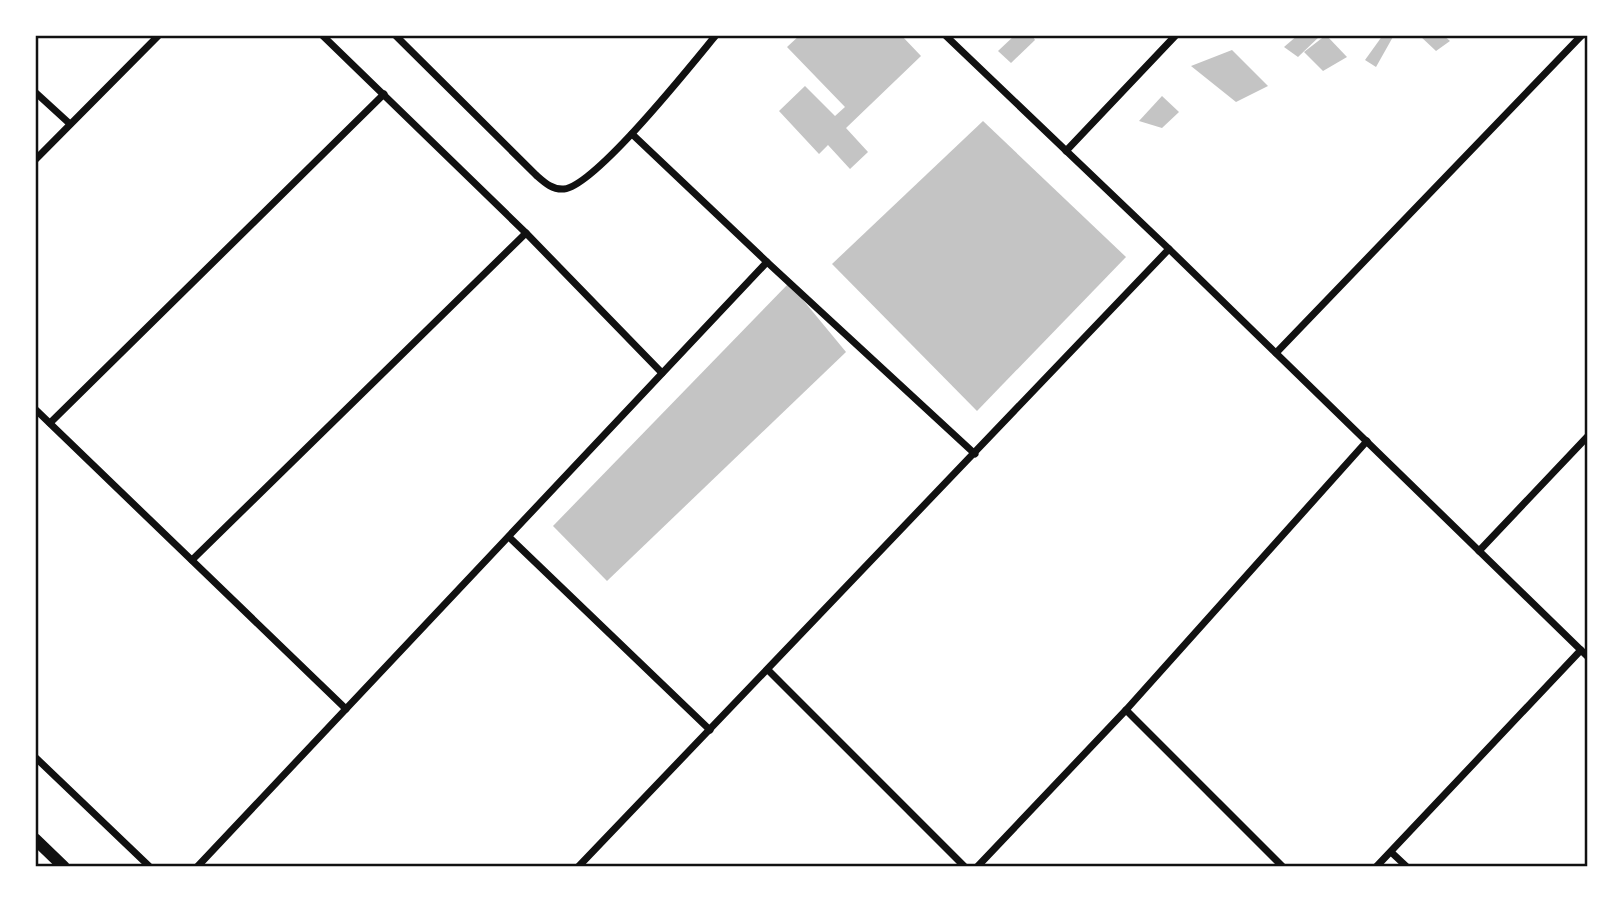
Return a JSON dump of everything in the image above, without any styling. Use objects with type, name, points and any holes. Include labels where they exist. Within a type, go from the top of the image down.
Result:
[{"type":"street","points":[[35,160],[159,35]]},
{"type":"street","points":[[322,35],[526,233],[662,373]]},
{"type":"street","points":[[395,35],[536,175],[555,188],[572,187],[579,183],[632,134],[716,35]]},
{"type":"street","points":[[945,35],[1588,657]]},
{"type":"street","points":[[1066,152],[1176,35]]},
{"type":"street","points":[[1276,353],[1582,35]]},
{"type":"street","points":[[35,92],[70,124]]},
{"type":"street","points":[[50,423],[384,94]]},
{"type":"street","points":[[632,134],[975,454]]},
{"type":"street","points":[[192,560],[526,233]]},
{"type":"street","points":[[578,867],[1169,249]]},
{"type":"street","points":[[197,867],[767,262]]},
{"type":"street","points":[[35,409],[346,709]]},
{"type":"street","points":[[1479,551],[1588,436]]},
{"type":"street","points":[[977,867],[1126,710],[1367,441]]},
{"type":"street","points":[[509,537],[710,730]]},
{"type":"street","points":[[1376,867],[1581,650]]},
{"type":"street","points":[[768,670],[965,867]]},
{"type":"street","points":[[1126,710],[1283,867]]},
{"type":"street","points":[[35,757],[150,867]]},
{"type":"street","points":[[35,839],[64,867]]},
{"type":"street","points":[[1391,852],[1407,867]]},
{"type":"building","points":[[800,35],[901,35],[921,56],[846,128],[868,152],[850,169],[828,145],[819,154],[779,111],[805,86],[835,116],[845,107],[787,47]]},
{"type":"building","points":[[1015,35],[1032,35],[1035,40],[1011,63],[998,51]]},
{"type":"building","points":[[1298,35],[1321,35],[1298,57],[1284,47]]},
{"type":"building","points":[[1326,35],[1347,57],[1323,71],[1304,52]]},
{"type":"building","points":[[1383,35],[1394,35],[1376,67],[1365,60]]},
{"type":"building","points":[[1419,35],[1443,35],[1450,41],[1436,51]]},
{"type":"building","points":[[1232,50],[1268,86],[1236,102],[1191,66]]},
{"type":"building","points":[[1162,96],[1179,112],[1162,128],[1139,121]]},
{"type":"building","points":[[983,121],[1126,257],[977,411],[832,264]]},
{"type":"building","points":[[789,283],[846,352],[607,581],[553,526]]}]
